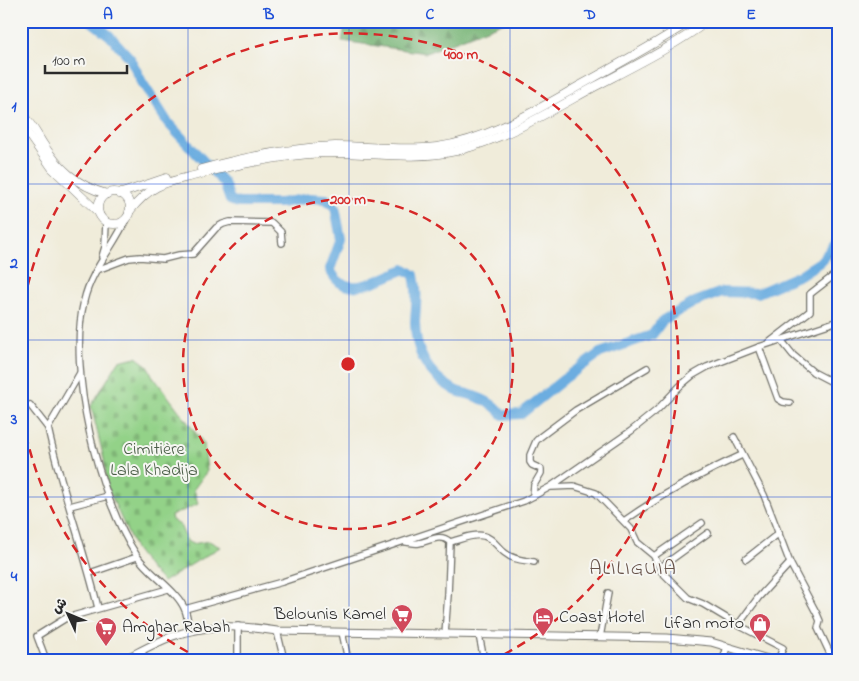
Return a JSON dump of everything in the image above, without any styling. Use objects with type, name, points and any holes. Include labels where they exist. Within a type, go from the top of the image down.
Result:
[{"type":"highway","points":[[21,114],[31,124],[50,155],[68,175],[81,185],[107,194],[119,194],[220,166],[298,148],[338,146],[438,147],[462,141],[496,129],[545,105],[691,21]]},
{"type":"highway","points":[[220,166],[309,154],[339,153],[406,157],[444,153],[477,144],[532,120],[677,41],[708,21]]},
{"type":"highway","points":[[21,124],[52,168],[110,224],[120,223],[142,197],[157,187],[205,170]]},
{"type":"highway","points":[[98,212],[100,202],[107,194]]},
{"type":"highway","points":[[119,194],[128,203],[128,214]]},
{"type":"main road","points":[[123,660],[167,638],[205,628],[238,626],[277,631],[667,638],[711,642],[771,660]]},
{"type":"main road","points":[[134,660],[145,657],[185,633]]},
{"type":"street","points":[[128,214],[110,249],[89,283],[81,315],[78,350],[80,372],[86,412],[108,496],[137,557],[185,609],[185,633]]},
{"type":"street","points":[[101,262],[105,247],[106,222]]},
{"type":"street","points":[[97,270],[123,259],[134,257],[160,259],[193,254],[216,228],[226,223],[272,223],[281,232],[282,243]]},
{"type":"street","points":[[769,343],[810,311],[810,294],[837,273],[835,262],[838,256]]},
{"type":"street","points":[[185,609],[282,582],[497,511],[532,496],[550,487],[631,431],[657,410],[693,375],[707,367],[758,347],[838,320]]},
{"type":"street","points":[[781,340],[788,346],[793,355],[812,372],[836,384]]},
{"type":"street","points":[[758,347],[778,399],[790,403]]},
{"type":"street","points":[[532,496],[534,485],[541,472],[541,469],[530,462],[530,455],[536,441],[576,410],[647,368]]},
{"type":"street","points":[[48,428],[80,372]]},
{"type":"street","points":[[30,406],[48,428],[55,458],[90,573],[98,608]]},
{"type":"street","points":[[734,437],[764,494],[790,564],[820,621],[818,628],[833,660]]},
{"type":"street","points":[[624,522],[654,500],[696,476],[742,454]]},
{"type":"street","points":[[550,487],[574,486],[596,493],[631,529],[637,542],[654,556],[661,571],[688,598],[703,604],[738,625],[783,648],[778,660]]},
{"type":"street","points":[[70,506],[108,496]]},
{"type":"street","points":[[654,556],[702,523]]},
{"type":"street","points":[[661,568],[708,533]]},
{"type":"street","points":[[746,559],[779,533]]},
{"type":"street","points":[[405,541],[418,543],[441,538],[450,542],[478,535],[489,538],[506,555],[534,562]]},
{"type":"street","points":[[445,634],[450,542]]},
{"type":"street","points":[[90,573],[137,557]]},
{"type":"street","points":[[738,625],[758,598],[790,564]]},
{"type":"street","points":[[46,660],[36,636],[66,618],[168,589]]},
{"type":"street","points":[[600,637],[608,593]]},
{"type":"street","points":[[238,626],[238,660]]},
{"type":"street","points":[[277,631],[284,660]]},
{"type":"street","points":[[342,632],[348,660]]},
{"type":"street","points":[[479,635],[484,660]]},
{"type":"street","points":[[723,660],[727,647]]},
{"type":"green space","points":[[346,21],[507,21],[426,53],[342,41]]},
{"type":"green space","name":"Cimitière Lala Khadija","points":[[136,357],[148,366],[152,375],[204,444],[207,471],[194,489],[198,504],[171,516],[172,520],[180,525],[187,541],[192,544],[209,541],[220,547],[163,582],[135,549],[107,487],[104,459],[91,406],[119,361]]},
{"type":"waterway","points":[[91,21],[109,35],[130,58],[142,82],[168,123],[224,183],[230,200],[238,203],[281,203],[310,198],[326,199],[335,207],[341,239],[330,269],[336,279],[344,285],[354,286],[374,282],[405,269],[414,275],[417,343],[424,361],[444,383],[456,391],[487,402],[503,415],[521,414],[600,353],[652,335],[663,320],[695,302],[722,292],[758,293],[800,275],[820,262],[838,241]]},
{"type":"place","name":"Belounis Kamel","points":[[402,634]]},
{"type":"place","name":"Coast Hotel","points":[[543,637]]},
{"type":"place","name":"Lifan moto","points":[[760,643]]},
{"type":"place","name":"Amghar Rabah","points":[[106,647]]},
{"type":"district","name":"ALILIGUIA","points":[[633,569]]}]
